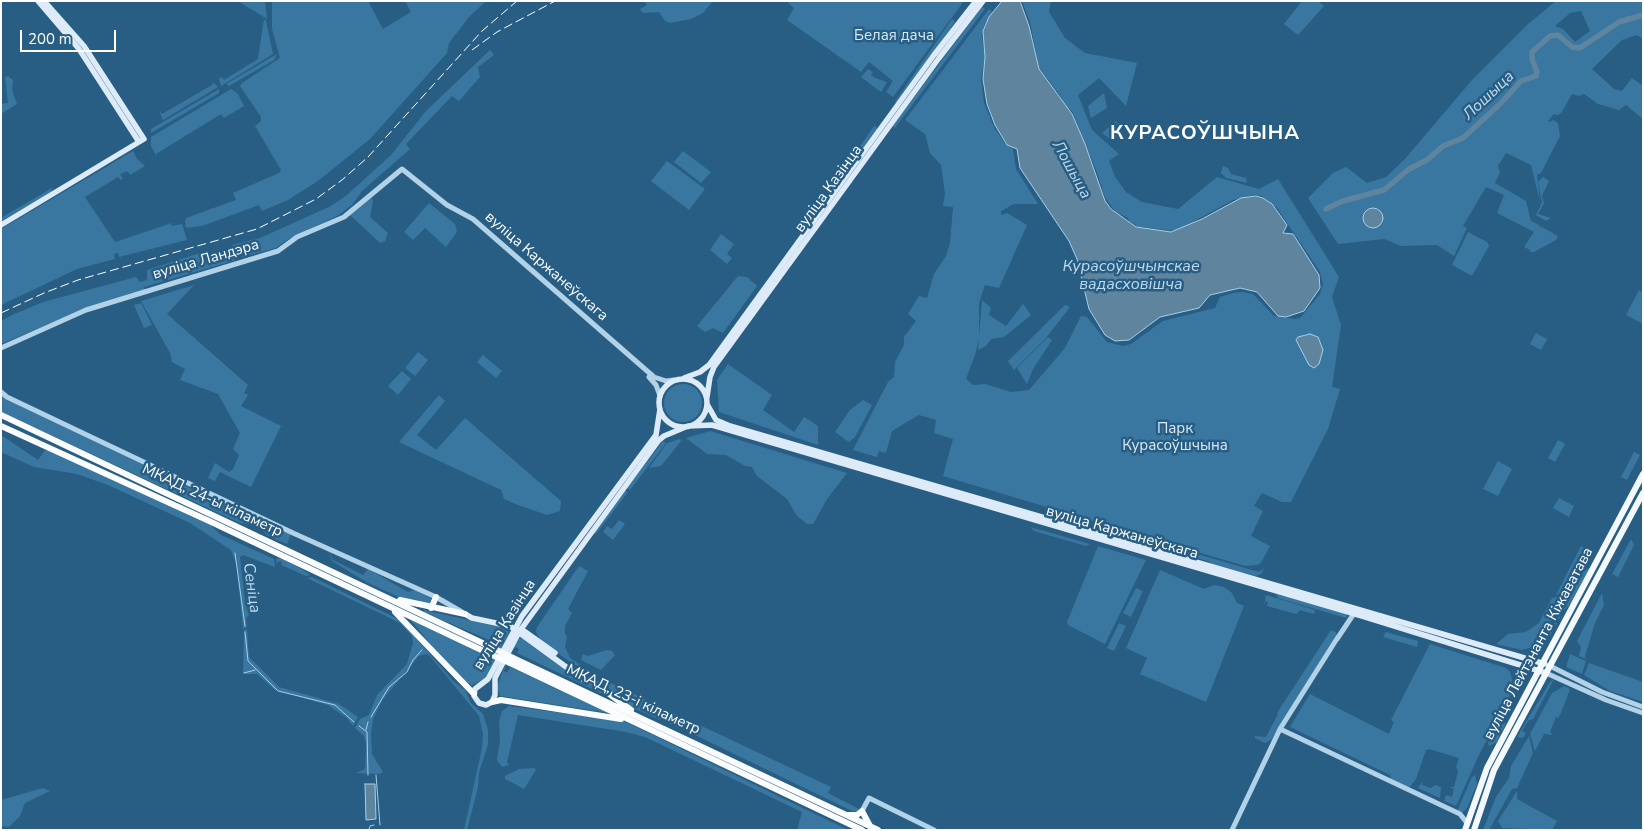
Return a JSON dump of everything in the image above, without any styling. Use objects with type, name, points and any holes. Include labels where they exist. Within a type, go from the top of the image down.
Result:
[{"type":"highway","name":"МКАД, 24-ы кіламетр","points":[[1,416],[410,613]]},
{"type":"highway","name":"МКАД, 24-ы кіламетр","points":[[1,426],[386,601]]},
{"type":"highway","points":[[431,608],[436,597]]},
{"type":"highway","points":[[386,601],[465,614]]},
{"type":"highway","points":[[386,601],[474,694]]},
{"type":"highway","name":"МКАД, 23-і кіламетр","points":[[410,613],[637,723],[844,818]]},
{"type":"highway","name":"МКАД, 23-і кіламетр","points":[[511,661],[647,720],[844,818]]},
{"type":"highway","points":[[592,681],[647,720]]},
{"type":"highway","points":[[492,702],[501,700],[572,710],[637,723]]},
{"type":"highway","points":[[844,818],[857,815],[862,811],[871,826]]},
{"type":"highway","points":[[844,818],[878,830]]},
{"type":"highway","points":[[844,818],[850,830]]},
{"type":"highway","points":[[844,818],[862,830]]},
{"type":"main road","points":[[38,1],[79,49],[142,140]]},
{"type":"main road","points":[[44,1],[84,46],[142,140]]},
{"type":"main road","name":"вуліца Казінца","points":[[684,378],[708,366],[844,184],[976,1]]},
{"type":"main road","name":"вуліца Казінца","points":[[936,57],[983,1]]},
{"type":"main road","points":[[1,225],[142,140]]},
{"type":"main road","name":"вуліца Казінца","points":[[707,401],[710,377],[714,367],[844,184]]},
{"type":"main road","points":[[684,378],[699,384],[707,401],[701,419],[688,426],[670,423],[660,409],[660,396],[666,386],[674,380],[684,378]]},
{"type":"main road","name":"вуліца Каржанеўскага","points":[[707,401],[716,420],[730,426],[1540,667],[1550,666]]},
{"type":"main road","name":"вуліца Казінца","points":[[474,694],[476,688],[488,679],[518,629],[656,435],[660,409]]},
{"type":"main road","name":"вуліца Каржанеўскага","points":[[688,426],[712,425],[1355,612]]},
{"type":"main road","name":"вуліца Казінца","points":[[492,702],[495,695],[493,689],[497,674],[518,629],[528,620],[658,442],[664,436],[688,426]]},
{"type":"main road","name":"вуліца Лейтэнанта Кіжаватава","points":[[1466,826],[1487,768],[1643,474]]},
{"type":"main road","points":[[1632,493],[1635,496],[1642,495]]},
{"type":"main road","name":"вуліца Лейтэнанта Кіжаватава","points":[[1474,830],[1494,770],[1642,495]]},
{"type":"main road","points":[[465,614],[518,629],[533,637],[592,681]]},
{"type":"main road","points":[[528,620],[528,628],[533,637]]},
{"type":"main road","points":[[518,629],[584,680],[592,681]]},
{"type":"main road","name":"вуліца Каржанеўскага","points":[[1540,667],[1546,673]]},
{"type":"main road","points":[[483,684],[493,689]]},
{"type":"main road","points":[[474,694],[476,701],[481,704],[492,702]]},
{"type":"street","name":"вуліца Ландэра","points":[[1,348],[86,310],[278,251],[297,237],[344,217],[401,170]]},
{"type":"street","name":"вуліца Каржанеўскага","points":[[401,170],[447,206],[473,219],[654,377],[666,381],[674,380]]},
{"type":"street","name":"вуліца Каржанеўскага","points":[[401,170],[447,209],[470,220],[652,379],[660,396]]},
{"type":"street","points":[[1,392],[7,397],[211,494],[436,597],[465,614]]},
{"type":"street","points":[[1232,830],[1280,729],[1296,708],[1355,612]]},
{"type":"street","points":[[1550,666],[1643,713]]},
{"type":"street","points":[[1546,673],[1622,703],[1643,707]]},
{"type":"street","points":[[1280,729],[1460,814],[1470,812]]},
{"type":"street","points":[[862,811],[869,798],[934,830]]},
{"type":"street","points":[[1460,814],[1466,826]]},
{"type":"green space","points":[[238,1],[265,1],[267,19]]},
{"type":"green space","points":[[272,1],[368,1],[383,29],[411,12],[405,1],[486,1],[469,17],[449,43],[447,53],[370,139],[318,181],[288,200],[262,211],[259,205],[202,226],[186,228],[186,218],[236,200],[233,193],[279,173],[281,170],[255,126],[261,121],[261,117],[240,86],[280,58],[272,29]]},
{"type":"green space","points":[[644,1],[713,1],[703,13],[691,19],[670,23],[665,21],[659,12],[643,13],[640,9],[647,5]]},
{"type":"green space","name":"Белая дача","points":[[786,1],[964,1],[893,97],[886,92],[893,81],[869,62],[861,72],[787,20],[794,8]]},
{"type":"green space","name":"Парк Курасоўшчына","points":[[1022,1],[1051,1],[1049,12],[1065,38],[1085,53],[1137,63],[1126,106],[1099,78],[1078,95],[1092,130],[1119,154],[1109,161],[1115,177],[1126,192],[1142,202],[1178,209],[1217,177],[1259,189],[1278,179],[1339,277],[1332,297],[1341,325],[1332,387],[1340,389],[1328,429],[1291,502],[1282,502],[1262,493],[1254,506],[1263,511],[1251,536],[1270,546],[1261,563],[1257,565],[1245,566],[943,476],[953,439],[934,433],[936,420],[919,415],[892,431],[886,453],[879,451],[877,457],[853,450],[888,382],[894,377],[895,362],[904,345],[904,337],[916,321],[908,314],[919,296],[927,298],[934,274],[946,256],[950,243],[953,207],[943,206],[945,194],[941,165],[930,153],[925,134],[905,120],[989,9],[992,12],[984,26],[982,37],[985,57],[981,78],[984,103],[994,127],[1005,144],[1013,149],[1016,169],[1038,204],[1014,204],[1001,211],[1001,215],[1007,213],[1027,225],[999,288],[985,285],[979,303],[979,339],[966,379],[973,385],[985,384],[1011,392],[1029,390],[1065,348],[1081,316],[1087,317],[1107,342],[1123,346],[1131,344],[1163,321],[1215,308],[1220,297],[1233,293],[1253,294],[1274,316],[1295,319],[1300,318],[1320,294],[1323,284],[1320,272],[1277,208],[1262,196],[1255,195],[1233,200],[1176,231],[1138,227],[1129,221],[1128,218],[1116,212],[1105,198],[1098,175],[1072,111],[1064,105],[1061,97],[1039,68],[1030,22]]},
{"type":"green space","points":[[1302,1],[1318,1],[1324,6],[1298,35],[1284,24]]},
{"type":"green space","points":[[1556,1],[1643,1],[1643,39],[1637,35],[1622,40],[1592,69],[1614,89],[1622,91],[1632,78],[1643,86],[1643,119],[1626,105],[1619,110],[1598,104],[1584,94],[1579,96],[1572,94],[1562,112],[1558,115],[1554,114],[1548,121],[1553,120],[1558,123],[1560,136],[1541,173],[1537,175],[1540,202],[1531,165],[1506,153],[1498,166],[1500,172],[1495,183],[1526,201],[1531,221],[1539,225],[1539,228],[1540,226],[1558,236],[1556,240],[1534,252],[1530,252],[1530,250],[1524,247],[1534,232],[1497,213],[1504,195],[1486,187],[1463,226],[1467,228],[1454,256],[1437,245],[1401,246],[1384,239],[1338,244],[1308,198],[1333,173],[1346,167],[1367,183],[1386,177],[1404,160],[1472,80],[1528,24]],"holes":[[[1581,11],[1590,31],[1575,42],[1563,29],[1555,26],[1570,13]]]},
{"type":"green space","points":[[982,7],[985,9],[894,129],[893,125]]},
{"type":"green space","points":[[264,19],[273,54],[221,86],[219,78],[222,77],[224,80],[258,59]]},
{"type":"green space","points":[[952,19],[955,21],[953,25],[897,102],[894,103]]},
{"type":"green space","points":[[490,50],[494,55],[478,67],[480,77],[459,101],[452,96],[406,144],[410,149],[362,191],[352,205],[337,216],[287,240],[276,248],[242,257],[233,249],[232,245],[260,238],[331,206],[347,195],[391,155],[426,111]]},
{"type":"green space","points":[[277,54],[274,60],[229,86],[226,84]]},
{"type":"green space","points":[[868,69],[873,72],[871,75],[875,78],[887,82],[881,92],[861,77]]},
{"type":"green space","points":[[8,76],[13,80],[12,90],[17,104],[1,114],[1,104],[8,103],[5,77]]},
{"type":"green space","points":[[213,82],[218,87],[163,120],[159,111],[162,114],[212,85]]},
{"type":"green space","points":[[219,89],[219,93],[151,133],[151,129]]},
{"type":"green space","points":[[231,89],[238,94],[244,106],[224,118],[221,114],[156,154],[157,157],[151,146],[151,137]]},
{"type":"green space","points":[[1104,93],[1107,108],[1091,118],[1088,106]]},
{"type":"green space","points":[[1116,121],[1122,129],[1110,139],[1102,133]]},
{"type":"green space","points":[[874,126],[878,128],[842,177],[838,178]]},
{"type":"green space","points":[[133,151],[137,159],[145,166],[130,175],[127,171],[120,174],[123,179],[121,180],[118,177],[85,197],[115,242],[172,223],[171,226],[182,224],[187,240],[119,257],[118,253],[114,254],[115,259],[77,269],[1,305],[1,229]]},
{"type":"green space","points":[[683,151],[711,172],[701,183],[674,162]]},
{"type":"green space","points":[[667,161],[705,189],[689,210],[651,181]]},
{"type":"green space","points":[[1223,166],[1228,168],[1231,174],[1246,178],[1247,183],[1226,178],[1221,173]]},
{"type":"green space","points":[[1543,177],[1549,181],[1542,196],[1544,203],[1538,214],[1551,218],[1546,221],[1536,215],[1542,202],[1538,182]]},
{"type":"green space","points":[[52,188],[51,192],[1,221],[1,218]]},
{"type":"green space","points":[[371,198],[373,201],[370,217],[388,233],[385,241],[380,243],[350,215]]},
{"type":"green space","points":[[429,203],[455,224],[457,232],[446,247],[425,228],[413,240],[404,232]]},
{"type":"green space","points":[[1468,232],[1487,242],[1489,246],[1472,276],[1452,265]]},
{"type":"green space","points":[[721,234],[734,244],[727,254],[732,258],[727,264],[710,250]]},
{"type":"green space","points":[[203,252],[205,257],[219,257],[231,254],[236,260],[144,287],[145,290],[86,308],[1,344],[1,321],[12,315],[43,302],[136,277],[140,282],[147,280],[147,270]]},
{"type":"green space","points":[[738,276],[747,277],[757,286],[723,333],[713,328],[705,332],[697,326]]},
{"type":"green space","points":[[194,285],[167,314],[248,385],[244,393],[248,395],[241,406],[281,426],[251,487],[220,472],[215,481],[208,478],[215,463],[229,472],[233,469],[239,455],[233,449],[240,433],[218,394],[180,380],[185,369],[172,362],[170,353],[141,301]]},
{"type":"green space","points":[[1639,290],[1643,293],[1643,324],[1626,315]]},
{"type":"green space","points":[[982,300],[991,308],[989,315],[1006,326],[1023,304],[1031,315],[1004,337],[991,339],[986,346],[978,350]]},
{"type":"green space","points":[[141,303],[152,325],[144,328],[134,305]]},
{"type":"green space","points":[[1065,305],[1070,307],[1046,338],[1014,370],[1008,361]]},
{"type":"green space","points":[[1536,333],[1547,339],[1541,350],[1530,344]]},
{"type":"green space","points":[[1048,337],[1052,340],[1033,369],[1027,384],[1017,368]]},
{"type":"green space","points":[[418,352],[428,360],[415,376],[405,368]]},
{"type":"green space","points":[[483,355],[502,371],[496,378],[477,362]]},
{"type":"green space","points":[[728,364],[772,395],[763,410],[794,432],[804,417],[818,426],[818,445],[719,412],[717,380]]},
{"type":"green space","points":[[402,371],[411,379],[398,395],[388,386]]},
{"type":"green space","points":[[683,384],[697,389],[702,403],[697,417],[683,422],[669,417],[664,403],[669,389]]},
{"type":"green space","points":[[1,395],[208,497],[291,534],[287,544],[268,536],[263,531],[250,525],[240,523],[1,412]]},
{"type":"green space","points":[[439,395],[445,401],[417,435],[436,450],[465,418],[561,501],[560,511],[547,515],[504,499],[501,490],[399,442]]},
{"type":"green space","points":[[863,400],[872,405],[855,437],[849,442],[835,432],[850,410]]},
{"type":"green space","points":[[710,431],[847,473],[827,499],[813,524],[807,524],[797,516],[787,499],[757,476],[752,467],[745,466],[726,455],[707,454],[686,438]]},
{"type":"green space","points":[[1,435],[38,460],[46,449],[206,521],[221,535],[274,559],[275,567],[243,555],[240,557],[245,602],[249,615],[246,618],[247,627],[243,629],[237,566],[231,550],[190,523],[108,485],[77,474],[34,467],[1,452]]},
{"type":"green space","points":[[680,439],[681,441],[661,466],[649,468],[667,443]]},
{"type":"green space","points":[[1558,440],[1565,444],[1555,462],[1548,458]]},
{"type":"green space","points":[[663,441],[666,443],[630,490],[627,488]]},
{"type":"green space","points":[[1634,452],[1640,455],[1627,480],[1621,477]]},
{"type":"green space","points":[[1498,461],[1512,469],[1498,496],[1483,489]]},
{"type":"green space","points":[[625,491],[628,492],[596,534],[594,533]]},
{"type":"green space","points":[[1559,498],[1574,506],[1569,517],[1553,508]]},
{"type":"green space","points":[[619,520],[625,524],[613,540],[603,532],[607,526],[612,529]]},
{"type":"green space","points":[[1030,527],[1090,544],[1086,546],[1034,531]]},
{"type":"green space","points":[[1631,539],[1634,545],[1618,577],[1612,574]]},
{"type":"green space","points":[[1159,543],[1259,572],[1264,568],[1261,574],[1255,576],[1211,565],[1210,562],[1165,548],[1162,551],[1157,549]]},
{"type":"green space","points":[[1098,546],[1146,560],[1105,644],[1068,625],[1067,622]]},
{"type":"green space","points":[[1581,546],[1589,550],[1567,591],[1556,595]]},
{"type":"green space","points":[[328,551],[333,560],[363,575],[368,569],[408,592],[415,590],[431,598],[429,605],[401,598],[368,583],[332,561]]},
{"type":"green space","points":[[280,558],[310,575],[306,576],[281,565],[282,562],[279,561],[277,564],[276,559]]},
{"type":"green space","points":[[579,566],[588,571],[568,609],[572,613],[565,626],[565,634],[567,636],[565,647],[570,658],[595,674],[573,664],[541,641],[536,632],[537,627]]},
{"type":"green space","points":[[1588,568],[1590,569],[1573,601],[1563,612],[1544,647],[1544,642],[1580,575]]},
{"type":"green space","points":[[1160,570],[1204,589],[1214,585],[1224,587],[1232,593],[1237,603],[1244,606],[1206,702],[1140,674],[1147,658],[1126,648]]},
{"type":"green space","points":[[312,577],[400,620],[454,682],[465,690],[471,703],[483,714],[488,730],[488,745],[479,772],[478,787],[467,830],[464,830],[482,748],[483,734],[479,716],[430,656],[426,654],[419,656],[383,699],[373,719],[371,734],[372,754],[383,772],[380,774],[356,773],[365,769],[366,743],[364,736],[355,728],[360,719],[369,715],[377,695],[407,664],[413,643],[412,636],[400,623],[307,578]]},
{"type":"green space","points":[[1136,588],[1143,591],[1131,617],[1123,613]]},
{"type":"green space","points":[[1602,593],[1604,605],[1595,623],[1585,656],[1586,659],[1579,656],[1581,647],[1577,641]]},
{"type":"green space","points":[[1276,594],[1346,613],[1347,616],[1346,618],[1278,598]]},
{"type":"green space","points":[[1566,594],[1537,646],[1522,650],[1496,644],[1508,634],[1526,632],[1539,623],[1552,598]]},
{"type":"green space","points":[[1266,595],[1315,610],[1314,614],[1300,610],[1296,614],[1267,606],[1268,602],[1266,601],[1264,605]]},
{"type":"green space","points":[[424,610],[508,629],[509,633],[491,670],[484,679],[472,685],[466,682],[445,662],[409,618],[490,656],[487,662],[493,660],[501,640],[498,638],[496,643],[424,612]]},
{"type":"green space","points":[[1119,623],[1126,626],[1114,651],[1107,648]]},
{"type":"green space","points":[[247,629],[249,657],[279,687],[339,704],[358,717],[353,726],[347,718],[328,705],[275,690],[257,674],[243,674],[244,630]]},
{"type":"green space","points":[[1331,630],[1336,632],[1336,635],[1271,740],[1265,743],[1255,738],[1255,736],[1266,737],[1277,713]]},
{"type":"green space","points":[[1386,632],[1418,641],[1417,647],[1383,637]]},
{"type":"green space","points":[[521,637],[611,698],[517,653],[519,649],[516,647],[513,649],[504,671],[507,673],[510,667],[609,713],[500,696],[497,687],[516,640]]},
{"type":"green space","points":[[1430,644],[1506,668],[1510,672],[1514,688],[1478,757],[1456,806],[1444,801],[1446,795],[1452,797],[1454,789],[1449,787],[1454,787],[1459,758],[1429,749],[1426,750],[1416,779],[1409,788],[1391,779],[1390,775],[1290,727],[1310,694],[1389,734],[1394,722],[1391,720]]},
{"type":"green space","points":[[607,650],[612,651],[615,655],[601,670],[581,660],[583,654],[588,656]]},
{"type":"green space","points":[[1570,654],[1586,661],[1582,674],[1566,667]]},
{"type":"green space","points":[[1589,663],[1643,682],[1643,702],[1610,691],[1584,675]]},
{"type":"green space","points":[[600,678],[831,787],[828,793],[859,809],[859,812],[852,811],[695,735],[633,708],[598,683]]},
{"type":"green space","points":[[1554,679],[1533,719],[1529,720],[1522,731],[1526,733],[1523,738],[1517,737],[1550,682]]},
{"type":"green space","points":[[1564,686],[1570,689],[1561,713],[1558,718],[1556,717],[1550,732],[1553,735],[1544,734],[1535,751],[1530,734],[1552,693]]},
{"type":"green space","points":[[509,706],[624,721],[848,830],[797,830],[802,812],[645,737],[626,732],[518,715],[507,762],[509,765],[502,767],[497,760],[500,740],[499,721],[502,711]]},
{"type":"green space","points":[[1506,723],[1497,742],[1489,746],[1488,743],[1499,728],[1498,725]]},
{"type":"green space","points":[[1529,736],[1533,753],[1517,788],[1512,789],[1489,830],[1483,830],[1496,797],[1509,778],[1511,766]]},
{"type":"green space","points":[[534,768],[536,770],[524,789],[505,779],[505,776],[519,769]]},
{"type":"green space","points":[[1475,775],[1477,784],[1467,808],[1463,812],[1457,811],[1472,777]]},
{"type":"green space","points":[[1422,782],[1422,785],[1431,788],[1435,785],[1441,787],[1440,798],[1418,788]]},
{"type":"green space","points":[[43,788],[50,791],[25,803],[20,816],[9,827],[1,826],[1,800]]},
{"type":"green space","points":[[1517,791],[1517,799],[1557,821],[1552,830],[1502,828],[1498,821]]},
{"type":"water","name":"Курасоўшчынскае вадасховішча","points":[[1002,1],[1020,1],[1029,26],[1039,69],[1072,114],[1085,144],[1105,201],[1111,209],[1136,227],[1171,232],[1202,219],[1241,198],[1256,196],[1263,198],[1272,204],[1287,225],[1283,233],[1293,234],[1319,275],[1320,288],[1304,311],[1286,317],[1278,316],[1257,292],[1240,288],[1210,295],[1199,308],[1160,317],[1129,340],[1115,341],[1105,335],[1089,309],[1077,259],[1069,241],[1020,168],[1017,149],[1007,145],[995,125],[987,104],[983,79],[985,57],[983,31],[989,17]]},
{"type":"water","points":[[1373,208],[1380,211],[1383,218],[1380,225],[1373,228],[1366,225],[1363,218],[1366,211]]},
{"type":"water","points":[[1310,334],[1318,337],[1323,350],[1319,364],[1314,368],[1309,365],[1296,340],[1298,337]]},
{"type":"water","points":[[365,784],[375,784],[376,819],[366,820]]},
{"type":"waterway","name":"Лошыца","points":[[1326,209],[1343,201],[1384,190],[1409,169],[1427,160],[1443,146],[1463,138],[1500,104],[1521,81],[1536,76],[1537,72],[1532,59],[1532,52],[1550,36],[1558,35],[1572,47],[1580,48],[1619,22],[1643,15]]},
{"type":"waterway","name":"Сеніца","points":[[235,553],[245,626]]},
{"type":"waterway","name":"Сеніца","points":[[245,632],[248,661],[278,691],[335,705],[354,722]]},
{"type":"waterway","points":[[371,717],[389,687],[407,672],[413,660],[422,650]]},
{"type":"waterway","points":[[244,673],[255,670]]},
{"type":"waterway","points":[[366,730],[368,722]]},
{"type":"waterway","name":"Сеніца","points":[[359,726],[367,732],[368,775]]},
{"type":"waterway","points":[[376,775],[380,825]]},
{"type":"waterway","name":"Сеніца","points":[[369,830],[370,826],[374,825]]},
{"type":"railway","points":[[1,313],[78,280],[257,229],[316,199],[342,180],[368,157],[482,31],[517,1]]},
{"type":"railway","points":[[472,50],[497,32],[555,1]]},
{"type":"district","name":"КУРАСОЎШЧЫНА","points":[[1205,134]]}]
